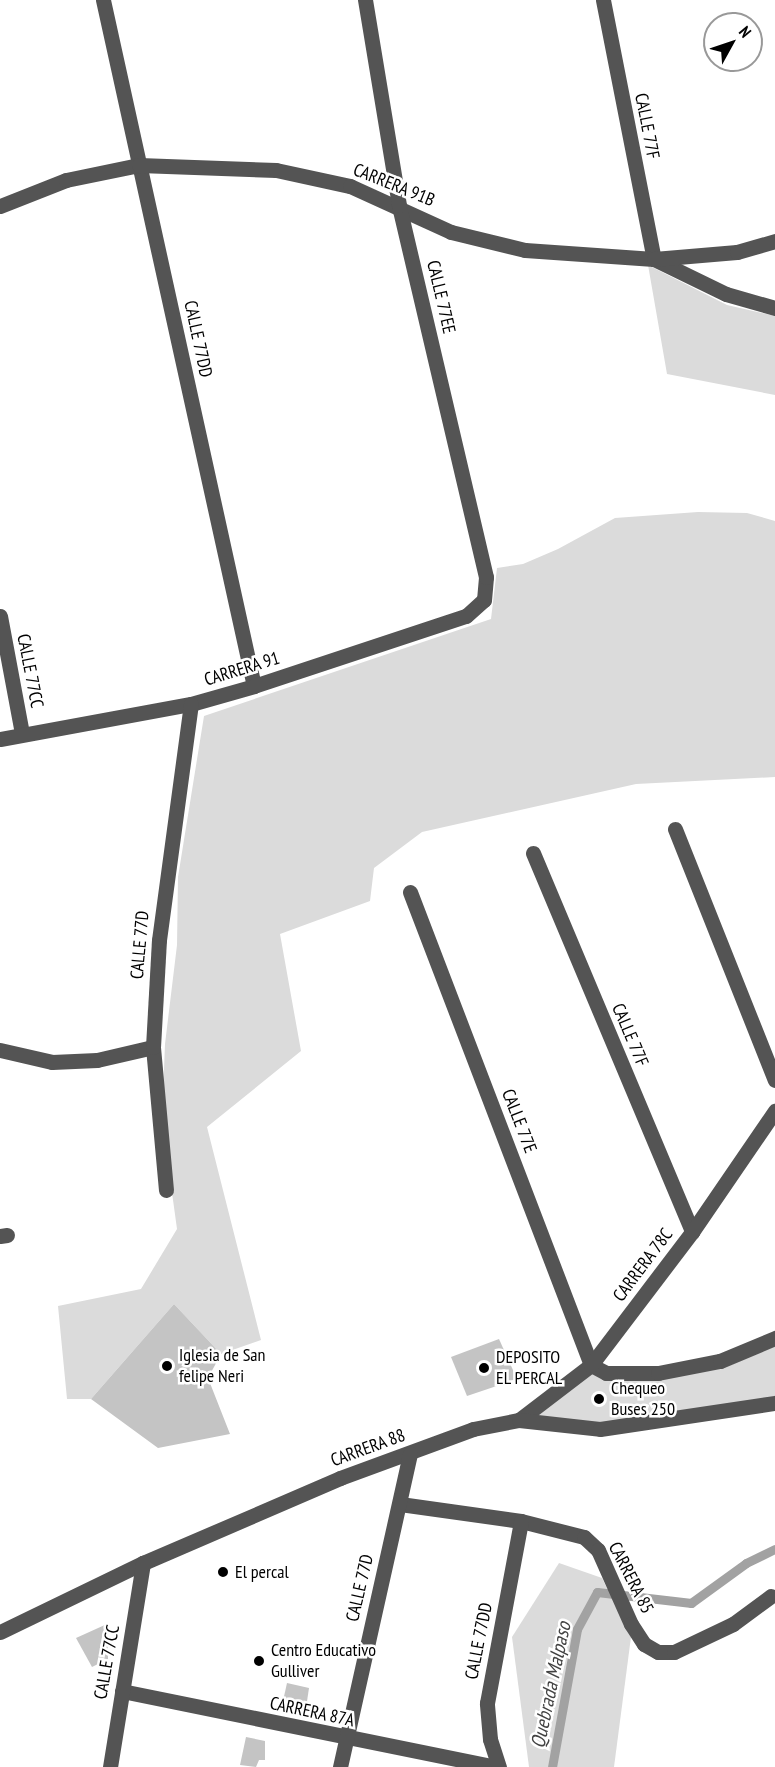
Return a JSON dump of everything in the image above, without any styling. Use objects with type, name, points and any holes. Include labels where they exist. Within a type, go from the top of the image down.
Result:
[{"type":"street","name":"CALLE 77DD","points":[[103,0],[254,686]]},
{"type":"street","name":"CALLE 77EE","points":[[365,0],[399,205],[486,578],[484,600]]},
{"type":"street","name":"CALLE 77F","points":[[603,0],[654,259]]},
{"type":"street","name":"CARRERA 91B","points":[[0,206],[66,180],[139,165],[276,170],[350,186],[399,205],[451,232],[525,250],[654,259],[737,252],[775,241]]},
{"type":"street","points":[[654,259],[726,294],[775,308]]},
{"type":"street","name":"CARRERA 91","points":[[0,739],[22,733],[191,704],[254,686],[466,616],[484,600]]},
{"type":"street","name":"CALLE 77CC","points":[[0,616],[22,733]]},
{"type":"street","name":"CALLE 77D","points":[[166,1190],[153,1047],[159,940],[191,704]]},
{"type":"street","points":[[675,829],[775,1080]]},
{"type":"street","name":"CALLE 77F","points":[[532,853],[692,1232]]},
{"type":"street","name":"CALLE 77E","points":[[410,892],[591,1365]]},
{"type":"street","points":[[0,1050],[52,1062],[97,1060],[153,1047]]},
{"type":"street","name":"CARRERA 78C","points":[[519,1420],[591,1365],[692,1232],[775,1112]]},
{"type":"street","points":[[591,1365],[606,1373],[658,1373],[720,1361],[775,1338]]},
{"type":"street","name":"CARRERA 88","points":[[0,1632],[143,1563],[340,1478],[473,1429],[519,1420],[600,1429],[775,1403]]},
{"type":"street","name":"CALLE 77D","points":[[340,1767],[410,1454]]},
{"type":"street","name":"CARRERA 85","points":[[400,1504],[521,1521],[584,1537],[598,1550],[631,1624],[644,1644],[658,1652],[674,1652],[733,1624],[771,1596]]},
{"type":"street","name":"CALLE 77DD","points":[[497,1767],[490,1739],[487,1703],[521,1521]]},
{"type":"street","name":"CALLE 77CC","points":[[110,1767],[143,1563]]},
{"type":"street","name":"CARRERA 87A","points":[[122,1691],[345,1739],[497,1767]]},
{"type":"shaded area","points":[[648,265],[727,305],[775,316],[775,395],[667,374]]},
{"type":"shaded area","points":[[698,512],[747,513],[775,521],[775,777],[636,784],[422,832],[374,868],[370,901],[280,934],[301,1051],[207,1127],[261,1340],[221,1354],[174,1304],[91,1399],[67,1399],[58,1306],[141,1289],[177,1229],[162,1120],[165,1044],[177,945],[178,877],[204,716],[491,619],[497,568],[523,564],[558,549],[615,518]]},
{"type":"shaded area","points":[[775,1338],[775,1403],[625,1427],[519,1420],[591,1365],[658,1373]]},
{"type":"shaded area","points":[[559,1563],[602,1578],[631,1637],[614,1767],[529,1767],[512,1637]]},
{"type":"building","name":"Iglesia de San felipe Neri","points":[[174,1304],[221,1354],[208,1378],[230,1434],[158,1448],[91,1399]]},
{"type":"building","name":"DEPOSITO EL PERCAL","points":[[499,1339],[517,1379],[467,1396],[451,1357]]},
{"type":"building","points":[[107,1624],[108,1659],[92,1667],[76,1638]]},
{"type":"building","points":[[287,1683],[309,1688],[306,1708],[283,1701]]},
{"type":"building","points":[[246,1737],[265,1741],[265,1760],[259,1760],[256,1767],[240,1765]]},
{"type":"waterway","name":"Quebrada Malpaso","points":[[552,1767],[577,1629],[597,1592],[691,1603],[746,1563],[775,1549]]},
{"type":"place","name":"Iglesia de San felipe Neri","points":[[167,1366]]},
{"type":"place","name":"DEPOSITO EL PERCAL","points":[[484,1368]]},
{"type":"place","name":"Chequeo Buses 250","points":[[599,1399]]},
{"type":"place","name":"El percal","points":[[223,1572]]},
{"type":"place","name":"Centro Educativo Gulliver","points":[[259,1661]]}]
